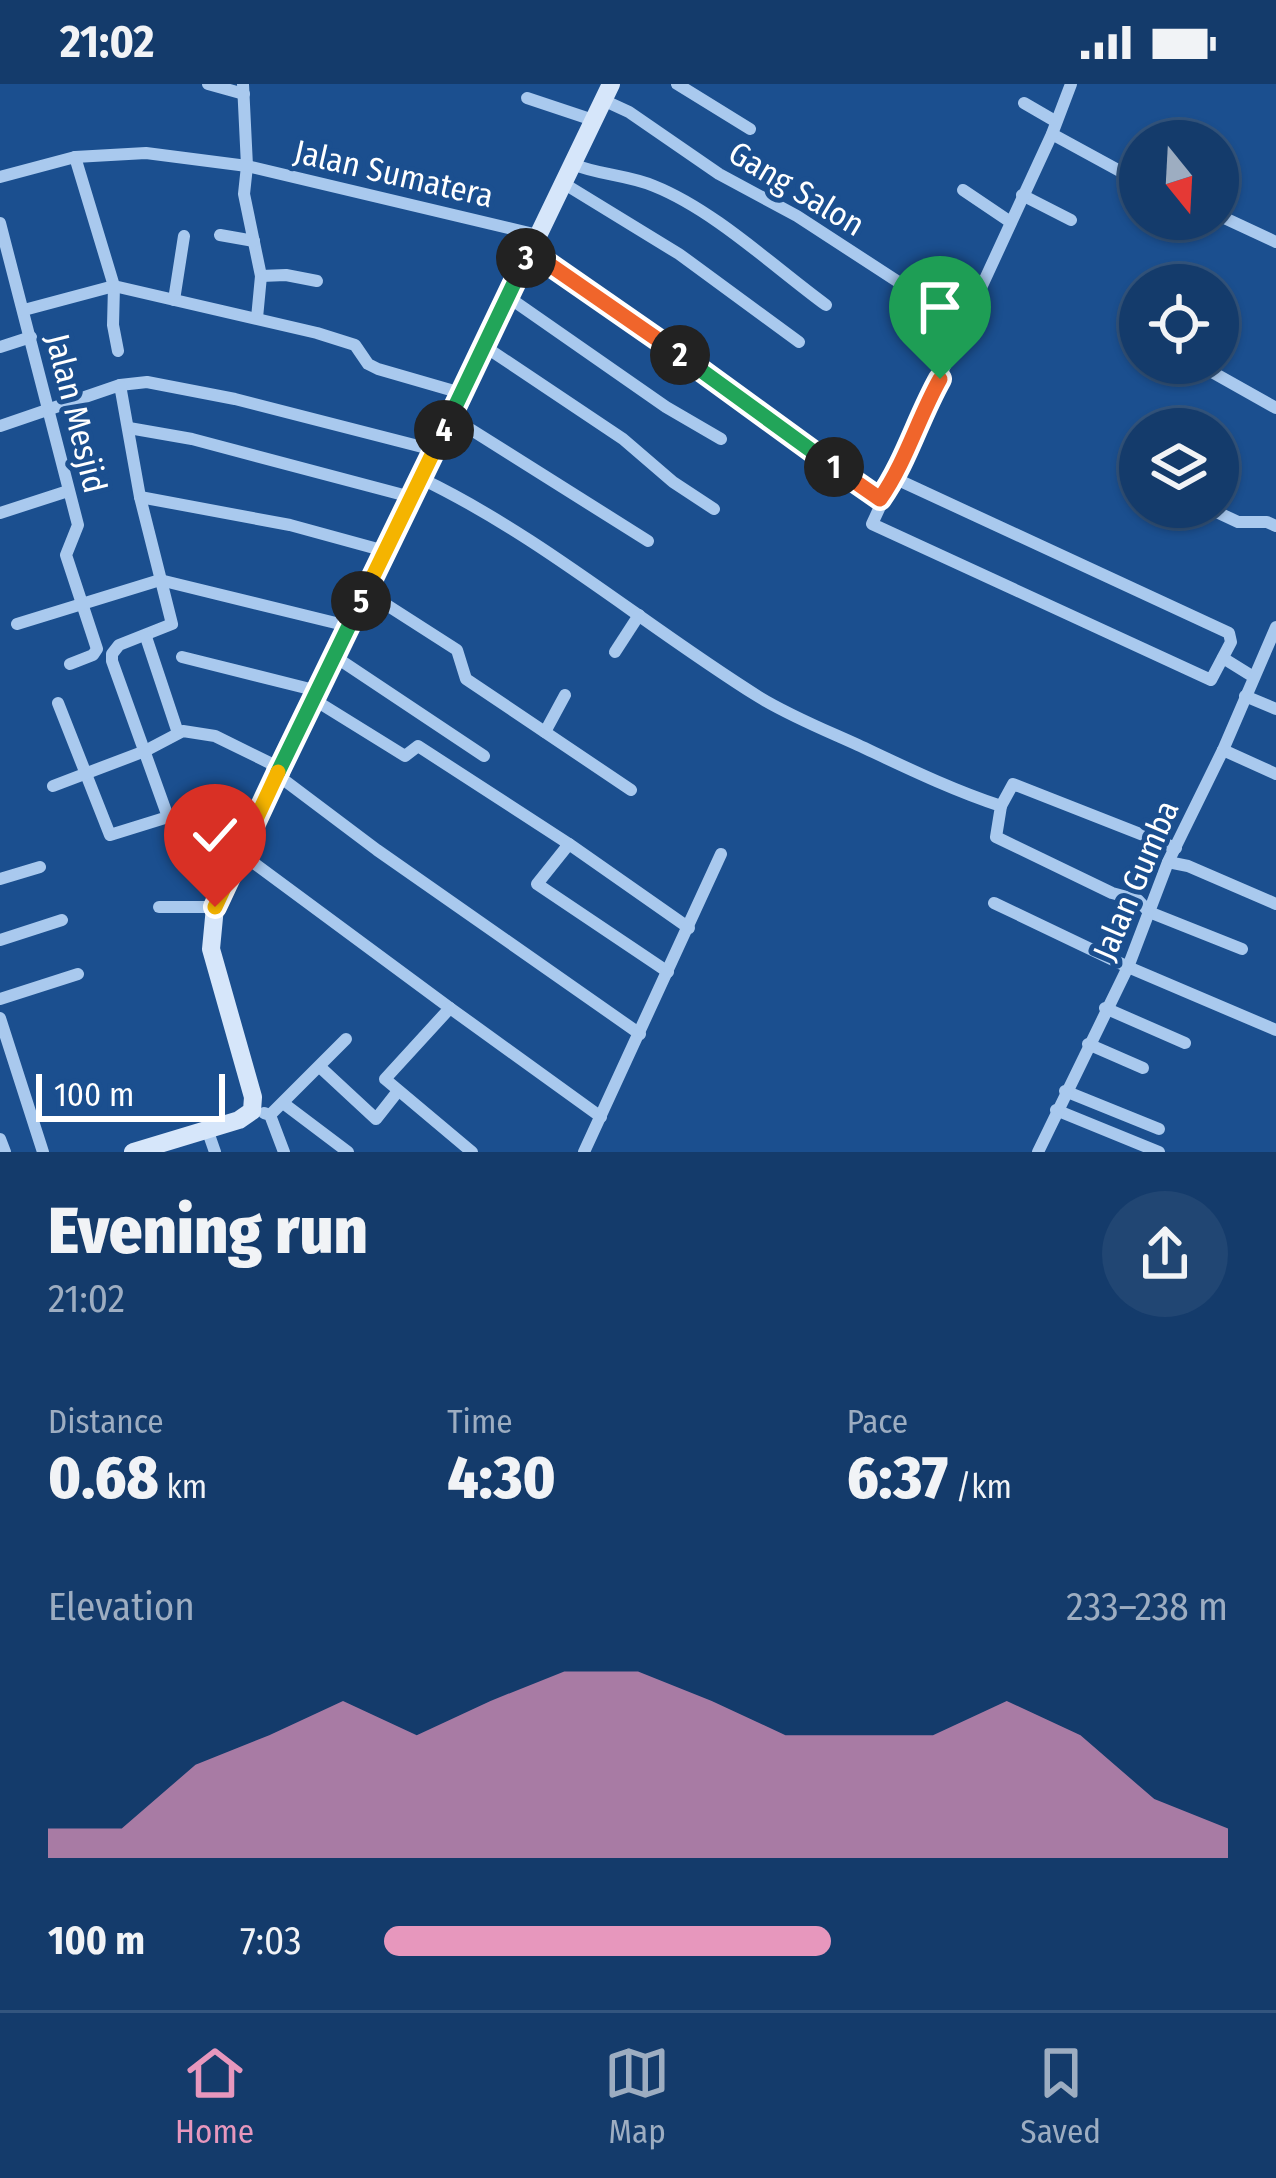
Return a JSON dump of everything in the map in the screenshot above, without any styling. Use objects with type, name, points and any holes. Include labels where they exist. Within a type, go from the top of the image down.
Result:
[{"type":"street","points":[[208,84],[243,89]]},
{"type":"street","points":[[676,84],[750,129]]},
{"type":"street","points":[[895,478],[1229,633],[1231,642],[1211,680],[872,524],[1071,84]]},
{"type":"street","name":"Jalan Sumatera","points":[[243,89],[247,166],[534,243]]},
{"type":"street","points":[[287,1150],[253,1097],[212,949],[215,907],[607,92]]},
{"type":"street","name":"Gang Salon","points":[[607,92],[719,174],[812,225],[963,324]]},
{"type":"street","points":[[527,98],[593,120]]},
{"type":"street","points":[[1024,104],[1119,169]]},
{"type":"street","points":[[0,177],[75,158],[146,153],[247,166],[244,194],[261,276],[257,319]]},
{"type":"street","points":[[75,158],[114,286],[118,350]]},
{"type":"street","points":[[572,164],[653,185],[698,210],[826,305]]},
{"type":"street","points":[[562,183],[679,254],[799,341]]},
{"type":"street","points":[[963,190],[1010,221]]},
{"type":"street","points":[[1022,195],[1071,220]]},
{"type":"street","name":"Jalan Mesjid","points":[[0,223],[5,258],[24,310],[78,532],[66,555],[97,652],[70,664]]},
{"type":"street","points":[[1239,225],[1276,242]]},
{"type":"street","points":[[220,235],[254,241]]},
{"type":"street","points":[[174,300],[184,236]]},
{"type":"street","points":[[534,243],[706,377],[880,499]]},
{"type":"street","points":[[261,276],[317,281]]},
{"type":"street","points":[[24,310],[114,286],[355,345],[368,364],[378,369],[461,393]]},
{"type":"street","points":[[508,297],[721,439]]},
{"type":"street","points":[[0,347],[31,337]]},
{"type":"street","points":[[484,346],[623,439],[673,482],[715,509]]},
{"type":"street","points":[[0,426],[120,386],[147,382],[434,449]]},
{"type":"street","points":[[1233,384],[1276,408]]},
{"type":"street","points":[[58,703],[110,835],[165,818],[169,814],[112,654],[119,646],[172,624],[140,496],[120,386]]},
{"type":"street","points":[[451,417],[648,541]]},
{"type":"street","points":[[129,428],[451,493],[594,582],[786,712],[957,791],[1001,806]]},
{"type":"street","points":[[0,513],[68,491]]},
{"type":"street","points":[[140,496],[290,525],[385,551]]},
{"type":"street","points":[[1239,522],[1276,526]]},
{"type":"street","points":[[17,624],[160,580],[348,626]]},
{"type":"street","points":[[365,591],[457,650],[466,679],[631,790]]},
{"type":"street","points":[[615,652],[639,615]]},
{"type":"street","name":"Jalan Gumba","points":[[1038,1152],[1128,967],[1168,862],[1276,627]]},
{"type":"street","points":[[146,637],[178,734]]},
{"type":"street","points":[[334,656],[484,756]]},
{"type":"street","points":[[182,657],[315,695],[405,756],[418,746],[688,928]]},
{"type":"street","points":[[1223,658],[1252,676]]},
{"type":"street","points":[[545,733],[565,695]]},
{"type":"street","points":[[1245,696],[1276,710]]},
{"type":"street","points":[[53,786],[178,734],[215,736],[278,771],[376,850],[640,1034]]},
{"type":"street","points":[[1223,750],[1276,774]]},
{"type":"street","points":[[1175,848],[1013,784],[1001,806],[996,837],[1112,893],[1138,900],[1149,912],[1242,949]]},
{"type":"street","points":[[568,844],[537,884],[668,972]]},
{"type":"street","points":[[238,852],[602,1117]]},
{"type":"street","points":[[584,1152],[722,854]]},
{"type":"street","points":[[1168,862],[1276,904]]},
{"type":"street","points":[[0,880],[40,867]]},
{"type":"street","points":[[994,904],[1276,1030]]},
{"type":"street","points":[[160,907],[215,907]]},
{"type":"street","points":[[0,940],[62,920]]},
{"type":"street","points":[[0,999],[77,974]]},
{"type":"street","points":[[450,1008],[386,1079],[472,1152]]},
{"type":"street","points":[[1106,1008],[1185,1043]]},
{"type":"street","points":[[0,1018],[43,1152]]},
{"type":"street","points":[[133,1152],[283,1103],[346,1039]]},
{"type":"street","points":[[1088,1044],[1142,1068]]},
{"type":"street","points":[[321,1068],[376,1119],[398,1091]]},
{"type":"street","points":[[1065,1091],[1159,1129]]},
{"type":"street","points":[[283,1103],[348,1152]]},
{"type":"street","points":[[1056,1110],[1160,1152]]},
{"type":"street","points":[[207,1129],[215,1152]]},
{"type":"street","points":[[0,1139],[5,1152]]},
{"type":"route","points":[[215,907],[530,251],[647,329],[706,377],[880,499],[895,478],[940,379]]}]
